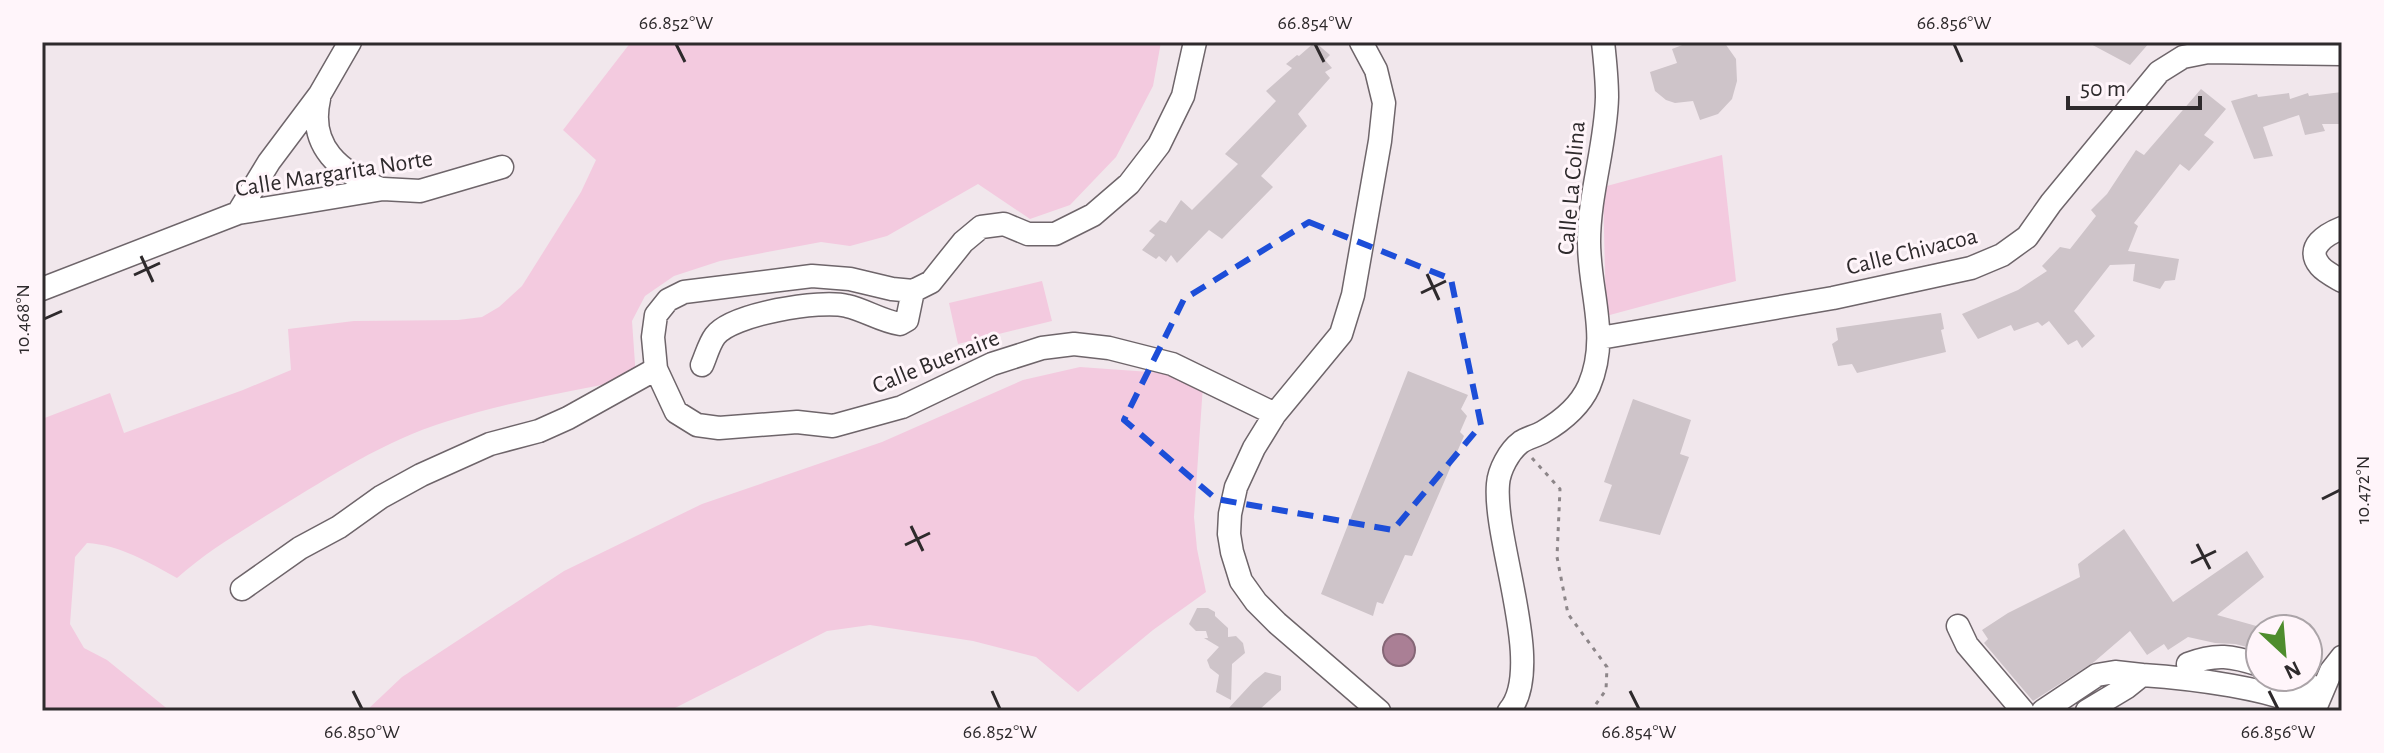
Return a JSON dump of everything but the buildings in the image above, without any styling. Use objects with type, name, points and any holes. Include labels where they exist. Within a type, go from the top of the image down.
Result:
[{"type":"street","points":[[238,213],[269,162],[320,94],[350,42]]},
{"type":"street","points":[[702,365],[715,336],[724,327],[748,317],[802,305],[845,305],[900,324],[907,320],[913,291],[931,282],[963,242],[981,227],[1004,224],[1028,234],[1055,234],[1093,215],[1129,184],[1159,145],[1183,96],[1195,42]]},
{"type":"street","points":[[1361,42],[1376,70],[1384,103],[1353,295],[1341,334],[1275,414],[1254,448],[1236,487],[1230,514],[1232,552],[1241,581],[1256,602],[1379,711]]},
{"type":"street","name":"Calle La Colina","points":[[1519,443],[1544,431],[1578,406],[1597,364],[1600,338],[1589,241],[1607,97],[1603,42]]},
{"type":"street","name":"Calle Chivacoa","points":[[1600,338],[1833,298],[1971,268],[2002,255],[2027,237],[2051,203],[2159,72],[2183,57],[2208,52],[2342,54]]},
{"type":"street","points":[[320,94],[316,126],[327,151],[354,178],[383,189]]},
{"type":"street","points":[[269,162],[282,151],[320,136]]},
{"type":"street","points":[[269,162],[271,180],[287,204]]},
{"type":"street","name":"Calle Margarita Norte","points":[[42,289],[238,213],[383,189],[420,191],[502,167]]},
{"type":"street","points":[[2342,228],[2324,236],[2316,244],[2315,256],[2320,266],[2342,281]]},
{"type":"street","name":"Calle Buenaire","points":[[913,291],[850,279],[812,276],[684,292],[668,300],[656,315],[653,337],[656,369],[676,412],[697,425],[719,428],[797,422],[833,426],[902,407],[992,364],[1042,348],[1074,344],[1109,348],[1172,364],[1275,414]]},
{"type":"street","points":[[242,589],[300,548],[421,475],[490,444],[539,431],[568,418],[656,369]]},
{"type":"street","points":[[1509,711],[1520,683],[1524,659],[1500,519],[1498,483],[1505,461],[1519,443]]},
{"type":"street","points":[[1958,626],[1967,645],[2023,711]]},
{"type":"street","points":[[2043,711],[2097,675],[2115,672],[2142,675],[2220,655],[2244,660]]},
{"type":"street","points":[[2181,664],[2229,695],[2316,704],[2331,671],[2342,657]]},
{"type":"street","points":[[2087,711],[2142,675]]},
{"type":"path","points":[[1519,443],[1560,489],[1557,557],[1568,614],[1607,667],[1606,690],[1591,711]]},
{"type":"highlighted area","points":[[1309,222],[1451,279],[1481,425],[1393,530],[1216,499],[1124,420],[1184,299]]},
{"type":"shaded area","points":[[631,42],[1161,42],[1153,86],[1116,157],[1070,205],[1030,219],[978,184],[887,236],[850,246],[821,242],[720,261],[674,276],[645,296],[632,321],[636,378],[492,409],[401,439],[338,472],[251,525],[177,578],[122,551],[87,543],[75,557],[70,624],[84,648],[107,660],[170,711],[42,711],[42,419],[110,393],[124,433],[291,370],[288,329],[354,321],[458,320],[482,317],[499,307],[522,286],[581,192],[596,160],[563,130]]},
{"type":"shaded area","points":[[1722,155],[1736,281],[1606,316],[1603,187]]},
{"type":"shaded area","points":[[1042,281],[1052,321],[958,344],[949,303]]},
{"type":"shaded area","points":[[1080,367],[1164,373],[1203,385],[1194,517],[1206,592],[1153,630],[1078,692],[1036,657],[973,641],[870,625],[827,631],[669,711],[366,711],[402,677],[564,571],[702,504],[882,442],[1023,380]]},
{"type":"shaded area","points":[[1399,634],[1411,638],[1415,650],[1411,662],[1399,666],[1387,662],[1383,650],[1387,638]]}]
